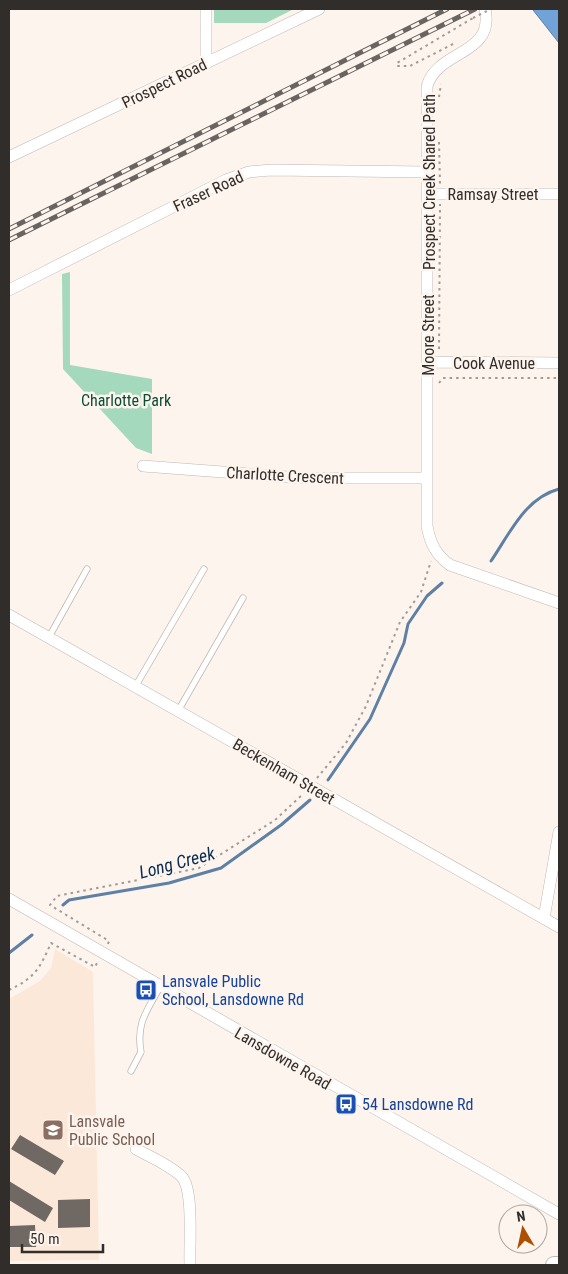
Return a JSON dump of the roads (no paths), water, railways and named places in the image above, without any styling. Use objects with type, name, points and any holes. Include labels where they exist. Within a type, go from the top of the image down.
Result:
[{"type":"main road","points":[[554,1265],[559,1265]]},
{"type":"street","points":[[206,9],[206,64]]},
{"type":"street","name":"Prospect Road","points":[[9,157],[319,9]]},
{"type":"street","name":"Moore Street","points":[[484,9],[486,24],[478,42],[440,66],[430,78],[427,95],[427,526],[433,546],[443,560],[462,571],[559,603]]},
{"type":"street","name":"Fraser Road","points":[[9,290],[226,180],[249,172],[271,170],[427,172]]},
{"type":"street","name":"Ramsay Street","points":[[428,194],[559,194]]},
{"type":"street","name":"Cook Avenue","points":[[428,362],[559,364]]},
{"type":"street","name":"Charlotte Crescent","points":[[143,466],[301,478],[427,478]]},
{"type":"street","name":"Beckenham Street","points":[[9,615],[559,927]]},
{"type":"street","points":[[544,918],[559,832]]},
{"type":"street","name":"Lansdowne Road","points":[[9,900],[559,1214]]},
{"type":"street","points":[[136,1149],[175,1172],[184,1181],[188,1194],[190,1265]]},
{"type":"lane","points":[[49,637],[87,569]]},
{"type":"lane","points":[[135,686],[204,569]]},
{"type":"lane","points":[[178,711],[243,598]]},
{"type":"lane","points":[[131,1071],[141,1052],[138,1037],[140,1024],[160,987]]},
{"type":"water","points":[[559,9],[559,43],[533,10]]},
{"type":"waterway","name":"Long Creek","points":[[491,561],[512,528],[528,508],[537,500],[559,489]]},
{"type":"waterway","name":"Long Creek","points":[[328,780],[370,719],[404,643],[408,624],[427,596],[442,583]]},
{"type":"waterway","name":"Long Creek","points":[[63,905],[69,900],[169,883],[221,868],[281,825],[310,800]]},
{"type":"waterway","name":"Long Creek","points":[[9,953],[32,935]]},
{"type":"railway","points":[[9,229],[447,9]]},
{"type":"railway","points":[[9,240],[475,9]]},
{"type":"place","name":"Lansvale Public School, Lansdowne Rd","points":[[146,990]]},
{"type":"place","name":"54 Lansdowne Rd","points":[[346,1104]]},
{"type":"place","name":"Lansvale Public School","points":[[53,1130]]},
{"type":"park label","name":"Charlotte Park","points":[[126,400]]}]
